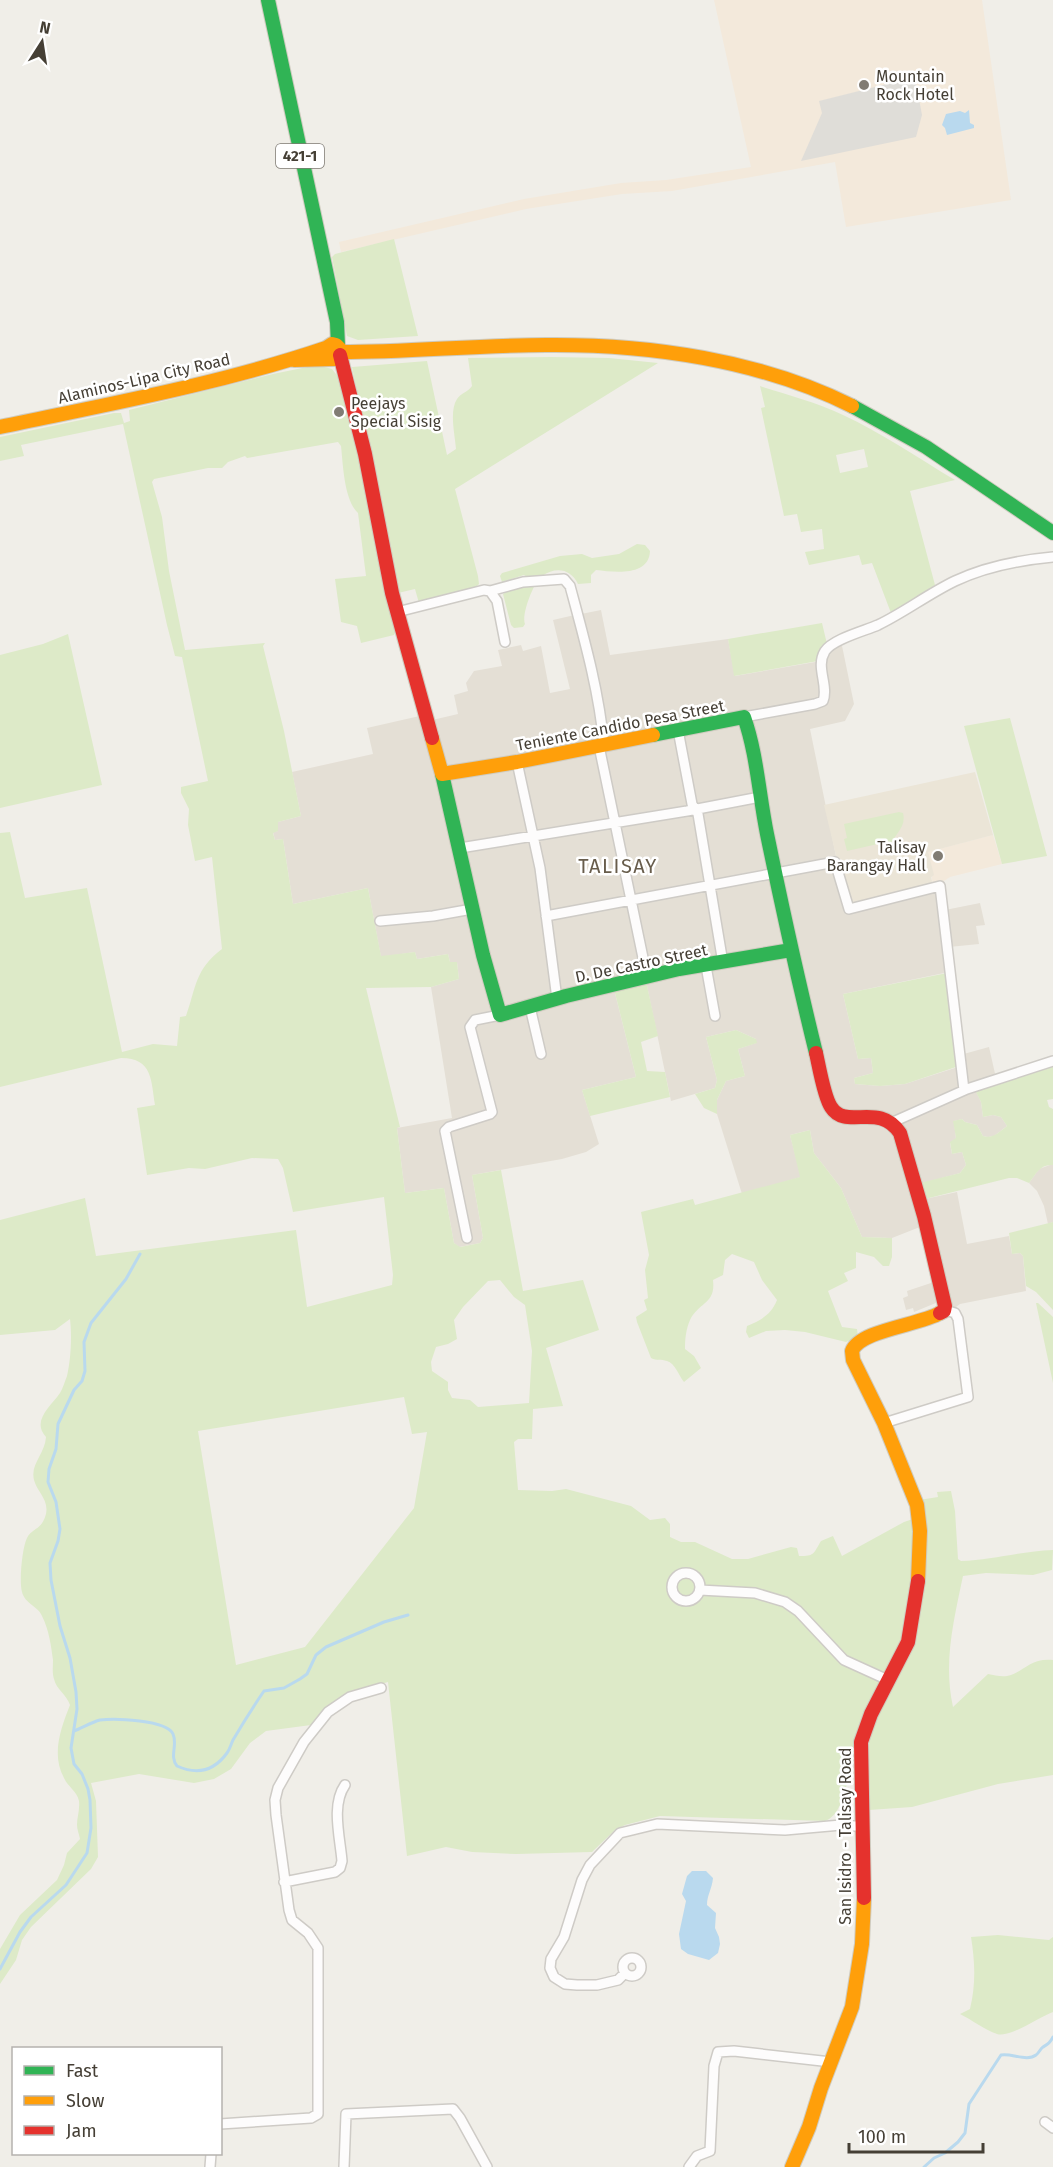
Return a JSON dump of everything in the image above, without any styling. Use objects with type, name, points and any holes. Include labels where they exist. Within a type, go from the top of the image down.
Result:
[{"type":"street","name":"421-1","points":[[268,0],[335,311],[339,334],[333,352]]},
{"type":"street","name":"Alaminos-Lipa City Road","points":[[0,427],[333,352],[587,346],[665,353],[753,370],[815,390],[877,419],[962,470],[1053,533]]},
{"type":"street","points":[[333,352],[347,379],[365,454],[397,612],[442,774],[472,909],[500,1015],[475,1020],[471,1025],[492,1112],[452,1126],[445,1131],[467,1238]]},
{"type":"street","points":[[744,717],[823,701],[825,695],[822,659],[831,644],[882,623],[956,581],[995,567],[1053,557]]},
{"type":"street","points":[[397,612],[523,582],[564,579],[570,586],[591,662],[604,731],[602,746],[630,901],[647,977]]},
{"type":"street","points":[[490,591],[496,598],[505,642]]},
{"type":"street","name":"Teniente Candido Pesa Street","points":[[442,774],[518,762],[744,717],[753,748],[760,796],[791,950],[832,1109],[843,1116],[879,1116],[893,1122]]},
{"type":"street","points":[[678,730],[692,804],[698,814],[723,963]]},
{"type":"street","points":[[518,762],[540,868],[556,999]]},
{"type":"street","points":[[460,848],[760,796]]},
{"type":"street","points":[[546,916],[835,862],[847,906],[850,909],[940,886],[964,1090]]},
{"type":"street","points":[[380,921],[428,917],[472,909]]},
{"type":"street","name":"D. De Castro Street","points":[[500,1015],[647,977],[791,950]]},
{"type":"street","points":[[706,966],[714,1016]]},
{"type":"street","points":[[530,1007],[541,1054]]},
{"type":"street","points":[[884,1423],[968,1397],[958,1319],[955,1313],[945,1310],[924,1216],[900,1133],[893,1122],[964,1090],[1053,1061]]},
{"type":"street","name":"San Isidro - Talisay Road","points":[[792,2167],[811,2122],[820,2088],[852,2007],[862,1944],[865,1872],[852,1826],[861,1742],[867,1723],[910,1635],[918,1589],[921,1537],[915,1498],[884,1423],[853,1360],[853,1348],[862,1340],[933,1317],[945,1310]]},
{"type":"street","points":[[700,1590],[755,1593],[785,1602],[798,1611],[844,1660],[888,1680]]},
{"type":"street","points":[[222,2124],[311,2118],[318,2114],[318,1948],[308,1933],[292,1920],[289,1910],[275,1800],[281,1781],[304,1742],[328,1712],[350,1698],[381,1688]]},
{"type":"street","points":[[284,1882],[335,1872],[340,1868],[342,1861],[337,1804],[345,1785]]},
{"type":"street","points":[[625,1973],[618,1980],[597,1985],[577,1985],[565,1984],[554,1977],[550,1968],[551,1959],[564,1937],[582,1880],[590,1865],[620,1833],[657,1824],[784,1830],[852,1826]]},
{"type":"street","points":[[689,2167],[697,2156],[710,2151],[714,2066],[718,2052],[730,2051],[831,2062]]},
{"type":"street","points":[[344,2167],[346,2114],[453,2109],[487,2167]]},
{"type":"shaded area","name":"Mountain Rock Hotel","points":[[714,0],[982,0],[1011,200],[846,227],[835,162],[672,191],[622,194],[526,209],[341,252],[339,242],[524,199],[621,183],[666,180],[751,167]]},
{"type":"shaded area","points":[[915,77],[922,115],[916,137],[801,161],[822,113],[819,101]]},
{"type":"shaded area","points":[[601,610],[610,655],[728,639],[735,676],[821,661],[823,699],[606,743],[581,614]]},
{"type":"shaded area","points":[[579,614],[603,740],[443,773],[428,721],[458,714],[454,695],[468,691],[466,683],[474,671],[502,666],[498,650],[521,645],[523,651],[541,646],[550,693],[570,689],[553,620]]},
{"type":"shaded area","points":[[841,641],[854,704],[845,721],[810,729],[837,861],[777,873],[746,718],[822,702],[822,660]]},
{"type":"shaded area","points":[[424,715],[454,823],[471,909],[490,987],[500,1016],[680,970],[790,951],[827,1094],[791,950],[777,875],[835,863],[846,909],[851,911],[939,887],[949,972],[843,994],[858,1059],[871,1058],[873,1073],[854,1078],[855,1084],[880,1086],[905,1084],[961,1066],[960,1055],[989,1047],[996,1078],[966,1089],[974,1087],[981,1102],[983,1117],[993,1115],[1001,1117],[1007,1126],[994,1136],[988,1137],[983,1136],[977,1125],[962,1119],[954,1121],[956,1139],[950,1143],[952,1154],[962,1152],[966,1165],[960,1173],[920,1184],[925,1199],[957,1192],[967,1244],[1009,1236],[1012,1254],[1020,1253],[1023,1256],[1026,1291],[960,1304],[952,1310],[946,1309],[924,1215],[903,1144],[925,1225],[892,1238],[862,1237],[841,1188],[814,1153],[810,1130],[790,1135],[801,1177],[742,1194],[717,1114],[717,1100],[726,1081],[745,1076],[738,1049],[756,1043],[756,1039],[736,1030],[706,1037],[717,1080],[715,1088],[671,1101],[646,981],[614,989],[636,1077],[582,1090],[599,1144],[586,1152],[562,1159],[472,1175],[483,1238],[480,1243],[459,1247],[454,1243],[444,1188],[405,1193],[397,1128],[452,1118],[431,987],[459,979],[457,962],[450,962],[448,954],[417,959],[415,952],[381,957],[368,888],[293,904],[283,839],[275,840],[273,832],[278,831],[278,822],[301,816],[292,772],[373,754],[367,728]]},
{"type":"shaded area","points":[[744,718],[759,796],[696,808],[678,731]]},
{"type":"shaded area","points":[[677,731],[694,808],[617,822],[602,751]]},
{"type":"shaded area","points":[[598,747],[614,821],[533,834],[520,768]]},
{"type":"shaded area","points":[[517,764],[531,834],[461,846],[447,774]]},
{"type":"shaded area","points":[[975,772],[993,835],[928,852],[934,875],[931,877],[933,885],[852,907],[838,864],[824,805]]},
{"type":"shaded area","points":[[760,797],[790,950],[723,962],[708,887],[722,962],[647,976],[631,902],[547,915],[533,836],[698,811]]},
{"type":"shaded area","points":[[993,835],[1002,864],[950,877],[944,881],[944,887],[933,885],[927,852]]},
{"type":"shaded area","points":[[532,836],[556,998],[500,1014],[461,848]]},
{"type":"shaded area","points":[[630,902],[646,976],[557,998],[547,917]]},
{"type":"shaded area","points":[[980,903],[985,925],[976,926],[979,944],[949,947],[945,910]]},
{"type":"shaded area","points":[[1053,1165],[1053,1222],[1048,1224],[1044,1206],[1037,1191],[1029,1183],[1039,1169]]},
{"type":"shaded area","points":[[934,1282],[943,1300],[914,1312],[913,1308],[906,1310],[903,1298],[908,1296],[907,1291]]},
{"type":"green space","points":[[394,239],[418,336],[358,340],[347,336],[332,257],[335,254]]},
{"type":"green space","points":[[468,358],[609,358],[658,363],[455,489],[478,576],[479,584],[475,588],[419,603],[415,589],[398,593],[352,367],[427,361],[447,455],[456,449],[453,416],[455,404],[459,397],[472,386]]},
{"type":"green space","points":[[317,365],[332,369],[343,383],[396,630],[394,635],[361,643],[357,626],[341,622],[335,579],[366,576],[358,513],[347,491],[341,446],[338,442],[247,458],[245,456],[228,462],[222,468],[208,468],[154,479],[152,482],[162,517],[169,571],[185,650],[265,643],[263,646],[284,731],[301,816],[278,822],[278,831],[273,833],[275,840],[283,839],[293,904],[368,888],[381,956],[415,952],[417,959],[448,954],[450,962],[457,962],[459,979],[431,987],[366,988],[400,1127],[397,1128],[405,1193],[444,1188],[454,1243],[460,1247],[480,1243],[483,1238],[472,1175],[501,1170],[523,1291],[583,1280],[599,1330],[546,1348],[563,1406],[533,1409],[532,1439],[518,1439],[514,1442],[518,1490],[566,1489],[631,1506],[650,1520],[665,1518],[670,1524],[670,1537],[681,1542],[695,1542],[732,1559],[748,1559],[791,1547],[797,1548],[799,1556],[811,1555],[821,1541],[833,1536],[842,1556],[904,1522],[916,1518],[915,1557],[907,1627],[859,1724],[844,1795],[839,1807],[833,1816],[825,1821],[660,1816],[625,1825],[615,1830],[592,1852],[516,1854],[472,1852],[446,1847],[407,1856],[388,1682],[344,1695],[328,1707],[311,1725],[266,1731],[250,1743],[231,1769],[214,1779],[194,1783],[139,1774],[91,1783],[96,1801],[98,1857],[91,1869],[31,1927],[22,1940],[16,1960],[0,1984],[0,1949],[20,1915],[57,1880],[67,1853],[80,1839],[77,1825],[79,1801],[64,1778],[58,1760],[59,1741],[70,1705],[54,1679],[53,1660],[44,1621],[38,1610],[24,1596],[21,1581],[25,1543],[32,1532],[40,1526],[46,1514],[46,1504],[33,1474],[46,1437],[42,1431],[41,1419],[60,1393],[67,1376],[71,1348],[70,1319],[55,1330],[0,1335],[0,1220],[85,1198],[96,1256],[296,1230],[307,1307],[392,1285],[393,1275],[384,1197],[293,1212],[283,1168],[278,1159],[252,1158],[205,1169],[189,1168],[147,1175],[137,1108],[155,1105],[151,1080],[145,1067],[139,1062],[121,1058],[0,1087],[0,833],[10,832],[25,898],[87,888],[122,1052],[153,1044],[177,1046],[180,1017],[186,1016],[201,972],[213,956],[222,949],[212,857],[195,861],[188,825],[189,809],[181,793],[181,787],[208,781],[182,657],[175,656],[167,625],[123,424],[21,445],[24,456],[0,461],[0,437],[114,413],[121,413],[124,423],[130,421],[129,410]],"holes":[[[500,1280],[514,1297],[525,1305],[532,1351],[529,1403],[478,1407],[470,1400],[452,1398],[448,1390],[448,1382],[432,1371],[431,1362],[436,1347],[457,1339],[454,1320],[463,1307],[488,1281]],[[404,1397],[412,1434],[427,1432],[414,1508],[305,1647],[236,1665],[198,1431]]]},
{"type":"green space","points":[[760,386],[812,402],[843,415],[955,480],[910,491],[935,585],[891,613],[872,563],[862,565],[859,555],[809,565],[805,552],[824,549],[822,529],[801,532],[797,514],[784,516],[761,408],[765,407]],"holes":[[[864,449],[868,467],[840,473],[836,455]]]},
{"type":"green space","points":[[637,544],[645,545],[650,551],[644,565],[637,569],[621,572],[596,570],[591,575],[591,583],[578,584],[571,575],[563,571],[553,571],[542,576],[535,584],[529,598],[525,624],[523,627],[514,628],[511,625],[503,594],[530,579],[524,575],[502,582],[500,576],[502,573],[560,556],[582,554],[592,558],[619,554]]},
{"type":"green space","points":[[822,623],[827,644],[818,661],[734,676],[728,639]]},
{"type":"green space","points":[[68,634],[102,785],[0,808],[0,655],[43,644]]},
{"type":"green space","points":[[1010,718],[1047,856],[1002,864],[964,726]]},
{"type":"green space","points":[[903,813],[903,823],[889,848],[884,849],[882,843],[847,851],[844,824]]},
{"type":"green space","points":[[947,973],[956,1067],[905,1084],[880,1086],[855,1084],[854,1078],[873,1073],[871,1058],[858,1059],[843,994]]},
{"type":"green space","points":[[646,981],[658,1036],[641,1042],[647,1071],[665,1072],[670,1097],[590,1116],[582,1090],[636,1077],[614,989]]},
{"type":"green space","points":[[736,1030],[756,1039],[757,1043],[738,1049],[745,1076],[726,1081],[717,1100],[717,1114],[704,1108],[695,1094],[715,1088],[717,1080],[706,1037]]},
{"type":"green space","points":[[1053,1066],[1053,1099],[1047,1100],[1049,1107],[1053,1109],[1053,1165],[1042,1168],[1029,1183],[1017,1178],[1009,1178],[925,1199],[920,1183],[960,1173],[966,1165],[962,1152],[952,1154],[950,1142],[956,1138],[953,1121],[962,1119],[977,1125],[983,1136],[987,1137],[1007,1126],[1001,1117],[993,1115],[983,1117],[981,1102],[975,1090]]},
{"type":"green space","points":[[810,1130],[814,1153],[841,1188],[862,1237],[892,1238],[892,1257],[889,1266],[883,1266],[874,1257],[856,1252],[856,1268],[844,1273],[848,1281],[828,1291],[842,1327],[857,1329],[858,1337],[846,1342],[805,1332],[785,1330],[766,1331],[749,1338],[746,1332],[747,1326],[757,1322],[772,1310],[777,1300],[762,1280],[754,1262],[732,1254],[725,1260],[723,1275],[713,1280],[712,1294],[689,1323],[685,1349],[694,1356],[701,1368],[684,1382],[670,1362],[651,1358],[637,1322],[636,1317],[647,1310],[644,1300],[648,1298],[645,1270],[649,1255],[641,1212],[693,1199],[695,1205],[800,1177],[790,1135]]},
{"type":"green space","points":[[1053,1222],[1053,1310],[1036,1292],[1026,1286],[1023,1256],[1020,1253],[1012,1254],[1009,1233]]},
{"type":"green space","points":[[1036,1303],[1053,1317],[1053,1383]]},
{"type":"green space","points":[[951,1491],[955,1511],[958,1559],[961,1561],[1053,1550],[1052,1570],[1033,1575],[986,1573],[963,1576],[951,1641],[949,1674],[953,1707],[988,1674],[1007,1676],[1038,1661],[1053,1660],[1053,1775],[998,1784],[912,1807],[869,1810],[862,1747],[907,1655],[919,1500],[938,1497],[937,1492]]},
{"type":"green space","points":[[998,1935],[1049,1940],[1053,1937],[1053,2012],[1017,2030],[1003,2034],[988,2030],[960,2014],[970,2009],[973,1991],[974,1964],[971,1937]]},
{"type":"water","points":[[969,110],[970,123],[974,125],[974,128],[947,135],[942,125],[946,114],[960,111],[965,113]]},
{"type":"water","points":[[692,1871],[706,1871],[713,1878],[707,1905],[716,1913],[715,1928],[720,1944],[718,1953],[709,1960],[688,1954],[681,1949],[679,1934],[686,1901],[682,1894],[687,1876]]},
{"type":"waterway","points":[[0,1969],[31,1917],[66,1885],[87,1853],[91,1828],[90,1800],[82,1774],[74,1764],[71,1748],[77,1709],[76,1692],[51,1580],[50,1563],[60,1529],[56,1502],[48,1482],[49,1469],[56,1449],[58,1424],[74,1390],[82,1381],[85,1371],[84,1342],[91,1323],[126,1279],[140,1254]]},
{"type":"waterway","points":[[74,1731],[107,1719],[151,1723],[169,1729],[173,1734],[174,1758],[177,1766],[184,1769],[205,1770],[217,1764],[227,1753],[264,1691],[284,1688],[300,1679],[307,1674],[316,1655],[326,1647],[384,1622],[408,1615]]},
{"type":"waterway","points":[[924,2167],[934,2158],[945,2153],[965,2133],[969,2104],[1001,2055],[1032,2057],[1053,2037]]},
{"type":"traffic: fast","points":[[268,0],[337,322],[338,346]]},
{"type":"traffic: fast","points":[[852,406],[926,447],[1053,533]]},
{"type":"traffic: fast","points":[[653,735],[744,717],[755,760],[778,889],[816,1053]]},
{"type":"traffic: fast","points":[[442,774],[483,955],[500,1015],[566,996],[679,969],[791,950]]},
{"type":"traffic: slow","points":[[0,427],[205,383],[286,361],[332,344],[340,349],[340,355],[335,359],[294,360]]},
{"type":"traffic: slow","points":[[341,352],[546,345],[585,345],[664,352],[742,366],[817,390],[852,406]]},
{"type":"traffic: slow","points":[[432,738],[442,774],[517,762],[653,735]]},
{"type":"traffic: slow","points":[[918,1581],[920,1531],[917,1505],[884,1423],[853,1360],[852,1351],[866,1338],[940,1313]]},
{"type":"traffic: slow","points":[[792,2167],[809,2127],[821,2088],[852,2007],[862,1944],[864,1898]]},
{"type":"traffic: jam","points":[[340,355],[365,454],[392,593],[432,738]]},
{"type":"traffic: jam","points":[[816,1053],[826,1096],[837,1114],[845,1117],[882,1119],[892,1124],[900,1133],[924,1216],[945,1306],[944,1311],[940,1313]]},
{"type":"traffic: jam","points":[[864,1898],[861,1742],[871,1714],[908,1642],[918,1581]]},
{"type":"place","name":"Mountain Rock Hotel","points":[[864,85]]},
{"type":"place","name":"Peejays Special Sisig","points":[[339,412]]},
{"type":"place","name":"Talisay Barangay Hall","points":[[938,856]]},
{"type":"district","name":"TALISAY","points":[[618,866]]}]
